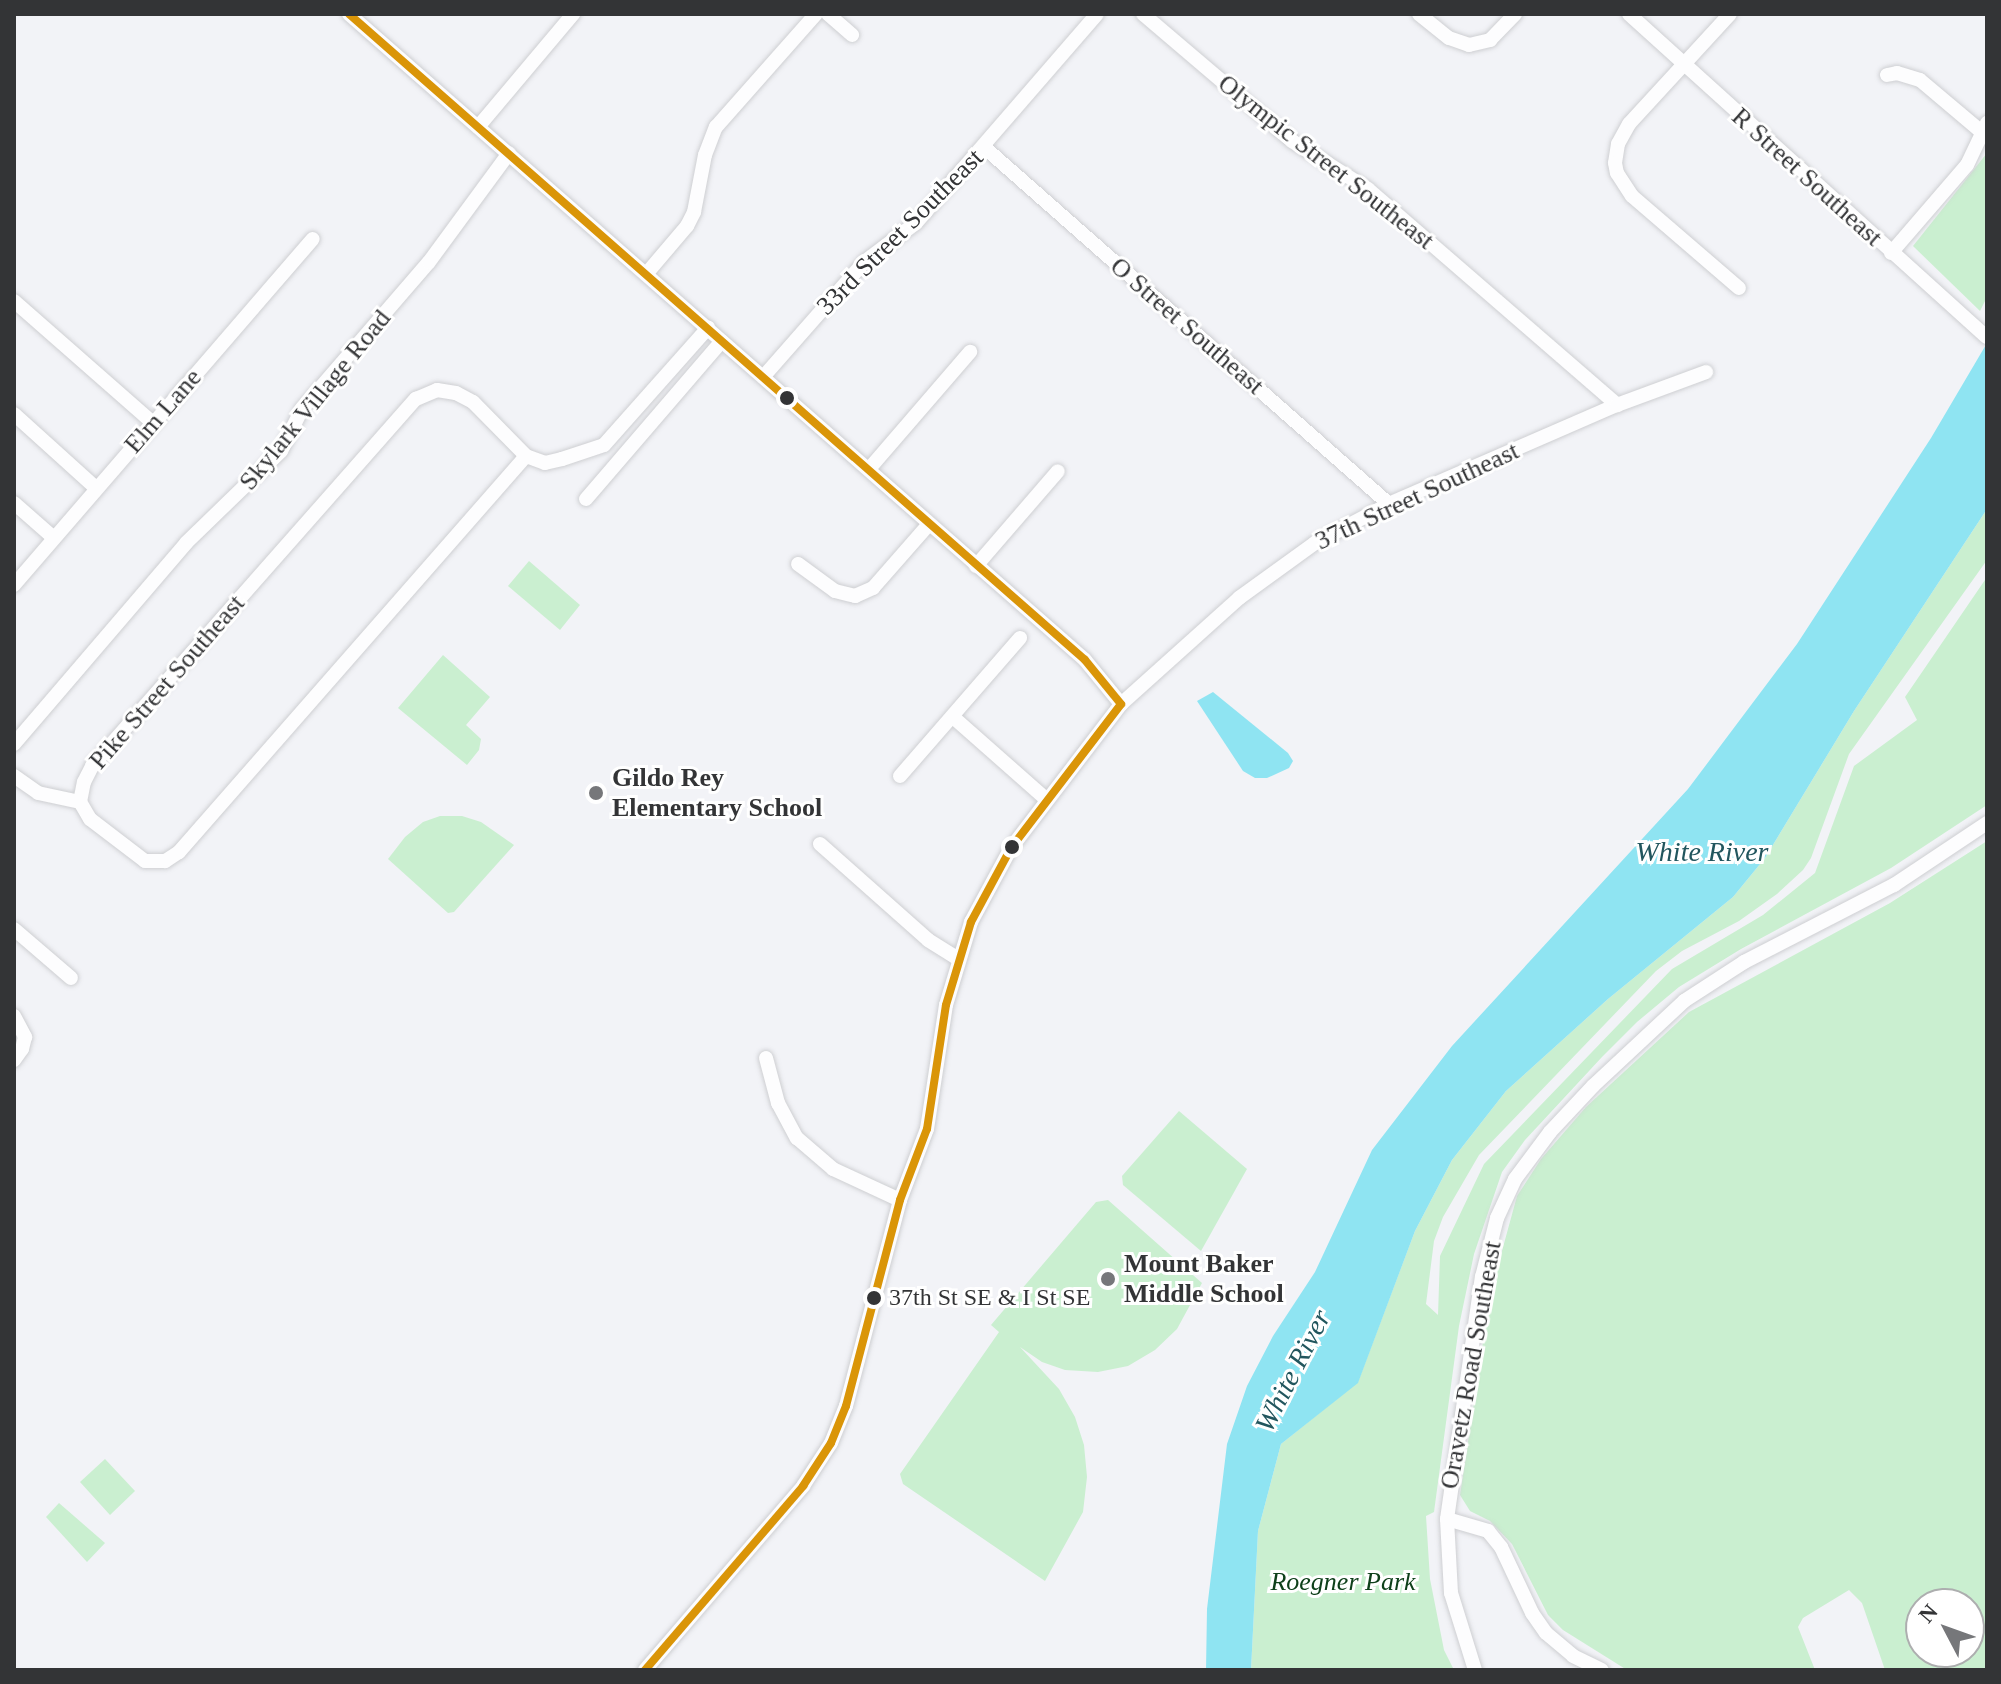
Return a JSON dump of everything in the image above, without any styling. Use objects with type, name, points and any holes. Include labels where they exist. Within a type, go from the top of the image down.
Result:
[{"type":"street","points":[[349,14],[1085,660],[1121,704]]},
{"type":"street","points":[[478,127],[573,14]]},
{"type":"street","points":[[647,273],[687,226],[694,212],[705,155],[716,127],[816,14]]},
{"type":"street","points":[[828,14],[852,35]]},
{"type":"street","name":"33rd Street Southeast","points":[[764,376],[864,262],[903,237],[1097,14]]},
{"type":"street","name":"Olympic Street Southeast","points":[[1143,14],[1292,141],[1347,173],[1379,198],[1617,405]]},
{"type":"street","points":[[1419,14],[1457,42],[1476,45],[1494,36],[1515,14]]},
{"type":"street","name":"R Street Southeast","points":[[1629,14],[1987,337]]},
{"type":"street","points":[[1730,14],[1625,130],[1618,144],[1615,163],[1617,173],[1632,196],[1739,288]]},
{"type":"street","points":[[1887,75],[1907,74],[1920,80],[1985,128],[1967,165],[1891,253]]},
{"type":"street","name":"O Street Southeast","points":[[984,147],[1389,504]]},
{"type":"street","name":"Skylark Village Road","points":[[14,744],[186,543],[262,474],[281,451],[302,409],[437,251],[509,153]]},
{"type":"street","name":"Elm Lane","points":[[14,585],[313,239]]},
{"type":"street","points":[[14,301],[153,423]]},
{"type":"street","points":[[526,456],[545,463],[604,445],[708,328]]},
{"type":"street","points":[[586,499],[722,341]]},
{"type":"street","points":[[869,469],[970,352]]},
{"type":"street","name":"37th Street Southeast","points":[[645,1670],[803,1486],[831,1443],[846,1406],[900,1200],[927,1129],[946,1005],[957,958],[995,872],[1121,704],[1274,570],[1315,543],[1389,504],[1617,405],[1706,372]]},
{"type":"street","name":"Pike Street Southeast","points":[[437,390],[466,397],[526,456],[179,852],[160,862],[140,859],[97,827],[80,802],[84,782],[92,766],[416,399],[437,390]]},
{"type":"street","points":[[14,414],[96,488]]},
{"type":"street","points":[[976,566],[1058,471]]},
{"type":"street","points":[[14,503],[54,538]]},
{"type":"street","points":[[798,564],[835,591],[855,596],[873,588],[929,524]]},
{"type":"street","points":[[900,776],[1020,638]]},
{"type":"street","points":[[953,717],[1047,800]]},
{"type":"street","points":[[14,776],[38,793],[80,802]]},
{"type":"street","name":"Oravetz Road Southeast","points":[[1475,1670],[1451,1593],[1447,1519],[1482,1277],[1497,1218],[1525,1164],[1593,1086],[1684,1001],[1744,962],[1894,885],[1987,823]]},
{"type":"street","points":[[820,844],[928,940],[957,958]]},
{"type":"street","points":[[14,929],[71,978]]},
{"type":"street","points":[[14,1016],[25,1037],[22,1049],[14,1060]]},
{"type":"street","points":[[766,1058],[778,1103],[797,1138],[833,1169],[900,1200]]},
{"type":"street","points":[[1447,1519],[1488,1531],[1501,1547],[1532,1613],[1546,1633],[1573,1656],[1602,1670]]},
{"type":"green space","points":[[1987,153],[1987,297],[1980,311],[1913,246]]},
{"type":"green space","name":"Roegner Park","points":[[1987,509],[1987,560],[1849,754],[1811,858],[1803,870],[1777,894],[1739,921],[1682,951],[1656,971],[1479,1155],[1443,1217],[1434,1241],[1426,1304],[1438,1315],[1440,1256],[1484,1164],[1672,969],[1763,915],[1815,873],[1854,766],[1917,720],[1905,697],[1987,577],[1987,805],[1891,868],[1741,949],[1679,987],[1602,1057],[1525,1140],[1502,1172],[1474,1254],[1459,1326],[1434,1512],[1426,1516],[1430,1579],[1444,1650],[1454,1670],[1251,1670],[1258,1531],[1281,1444],[1358,1382],[1415,1231],[1452,1160],[1506,1091],[1608,999],[1733,897],[1765,858],[1854,711]]},
{"type":"green space","points":[[529,561],[580,605],[560,630],[508,586]]},
{"type":"green space","points":[[443,655],[490,697],[466,725],[481,739],[479,750],[467,765],[398,708]]},
{"type":"green space","points":[[440,816],[462,816],[481,822],[514,845],[454,912],[448,913],[388,859],[405,837],[423,822]]},
{"type":"green space","points":[[1987,841],[1987,1670],[1885,1670],[1862,1603],[1849,1590],[1803,1618],[1798,1627],[1815,1670],[1627,1670],[1563,1630],[1548,1615],[1512,1544],[1490,1521],[1470,1511],[1460,1495],[1490,1295],[1517,1196],[1541,1159],[1586,1107],[1689,1012],[1890,903]]},
{"type":"green space","points":[[1179,1111],[1247,1169],[1201,1251],[1123,1185],[1122,1176]]},
{"type":"green space","points":[[1108,1200],[1202,1283],[1177,1329],[1155,1350],[1128,1366],[1098,1372],[1065,1370],[1042,1362],[1020,1347],[1059,1389],[1075,1417],[1084,1445],[1087,1477],[1083,1512],[1045,1581],[903,1484],[900,1474],[999,1332],[991,1325],[1096,1202]]},
{"type":"green space","points":[[105,1459],[135,1491],[110,1515],[80,1482]]},
{"type":"green space","points":[[59,1503],[105,1543],[87,1562],[46,1517]]},
{"type":"water","name":"White River","points":[[1987,343],[1987,509],[1854,711],[1765,858],[1733,897],[1608,999],[1506,1091],[1452,1160],[1415,1231],[1358,1383],[1281,1444],[1258,1531],[1251,1670],[1206,1670],[1207,1609],[1227,1444],[1247,1386],[1273,1336],[1315,1272],[1372,1150],[1452,1046],[1688,789],[1797,644],[1931,438]]},
{"type":"water","points":[[1213,692],[1288,753],[1293,761],[1289,768],[1267,778],[1255,778],[1243,771],[1197,701]]},
{"type":"transit line","points":[[349,14],[1085,660],[1121,704]]},
{"type":"transit line","points":[[645,1670],[803,1486],[831,1443],[846,1406],[900,1200],[927,1129],[946,1005],[971,922],[1011,848],[1121,704]]},
{"type":"place","name":"Gildo Rey Elementary School","points":[[596,793]]},
{"type":"place","name":"Mount Baker Middle School","points":[[1108,1279]]},
{"type":"place","name":"37th St SE & I St SE","points":[[874,1298]]}]
